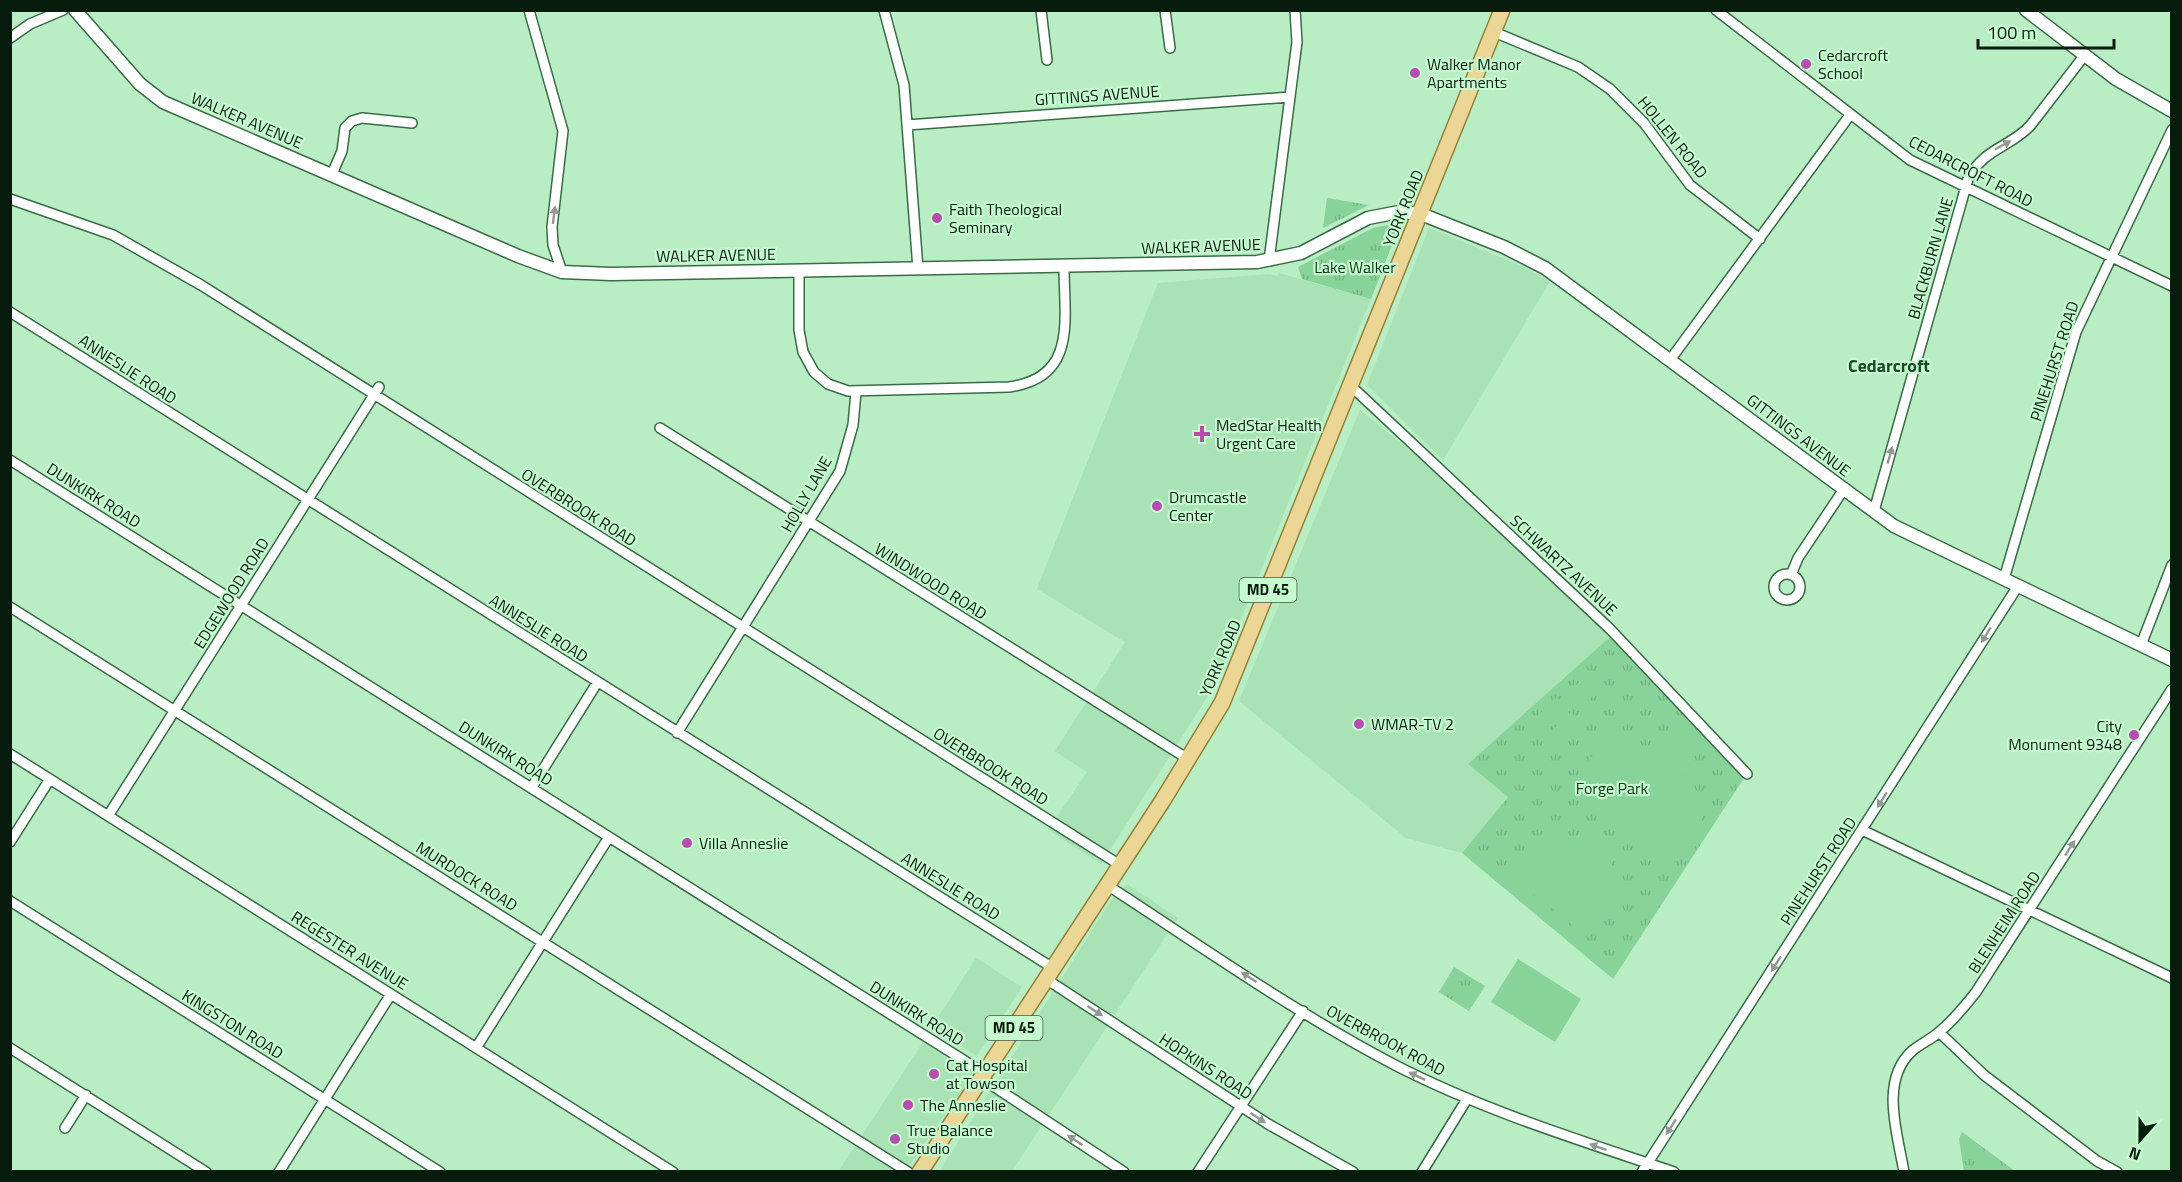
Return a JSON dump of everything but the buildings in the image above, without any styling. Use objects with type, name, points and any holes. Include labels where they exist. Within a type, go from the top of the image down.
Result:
[{"type":"main road","name":"YORK ROAD","points":[[920,1172],[1120,865],[1225,697],[1502,10]]},
{"type":"street","points":[[10,38],[30,24],[63,10]]},
{"type":"street","name":"WALKER AVENUE","points":[[75,10],[140,84],[163,102],[518,256],[562,272],[611,274],[1064,267],[1269,261],[1301,253],[1376,215],[1399,212],[1420,214]]},
{"type":"street","points":[[529,10],[563,130],[552,227],[553,245],[562,272]]},
{"type":"street","points":[[884,10],[902,72],[918,269]]},
{"type":"street","points":[[1041,10],[1047,60]]},
{"type":"street","points":[[1165,10],[1170,48]]},
{"type":"street","points":[[1269,261],[1297,42],[1295,10]]},
{"type":"street","name":"CEDARCROFT ROAD","points":[[1716,10],[1910,160],[2172,286]]},
{"type":"street","points":[[2026,10],[2132,90],[2172,111]]},
{"type":"street","name":"HOLLEN ROAD","points":[[1494,32],[1578,68],[1610,89],[1644,123],[1690,185],[1760,239]]},
{"type":"street","name":"BLACKBURN LANE","points":[[1874,511],[1965,187],[1978,162],[1985,155],[2025,131],[2084,56]]},
{"type":"street","name":"GITTINGS AVENUE","points":[[907,125],[1290,97]]},
{"type":"street","points":[[1670,360],[1850,115]]},
{"type":"street","points":[[332,174],[342,151],[345,128],[352,121],[362,118],[412,123]]},
{"type":"street","name":"PINEHURST ROAD","points":[[2004,579],[2070,348],[2110,257],[2172,130]]},
{"type":"street","name":"OVERBROOK ROAD","points":[[10,199],[127,242],[201,285],[1120,865]]},
{"type":"street","name":"GITTINGS AVENUE","points":[[1420,214],[1526,257],[1874,511],[1907,532],[2172,660]]},
{"type":"street","points":[[799,270],[799,330],[808,364],[828,384],[856,392],[1009,387],[1026,385],[1039,379],[1059,358],[1064,343],[1064,267]]},
{"type":"street","name":"ANNESLIE ROAD","points":[[10,312],[677,733],[1049,974]]},
{"type":"street","name":"SCHWARTZ AVENUE","points":[[1351,386],[1610,629],[1747,774]]},
{"type":"street","name":"EDGEWOOD ROAD","points":[[108,816],[379,387]]},
{"type":"street","name":"HOLLY LANE","points":[[677,733],[840,471],[853,425],[856,392]]},
{"type":"street","name":"WINDWOOD ROAD","points":[[660,428],[1188,759]]},
{"type":"street","name":"DUNKIRK ROAD","points":[[10,460],[609,837],[982,1076],[1124,1172]]},
{"type":"street","points":[[1791,575],[1798,558],[1844,489]]},
{"type":"street","points":[[2141,645],[2172,565]]},
{"type":"street","name":"PINEHURST ROAD","points":[[1645,1167],[2018,586]]},
{"type":"street","name":"MURDOCK ROAD","points":[[10,606],[908,1172]]},
{"type":"street","points":[[532,788],[597,683]]},
{"type":"street","name":"BLENHEIM ROAD","points":[[1904,1172],[1893,1106],[1896,1075],[1912,1052],[1939,1032],[1976,992],[2172,688]]},
{"type":"street","name":"REGESTER AVENUE","points":[[10,754],[673,1172]]},
{"type":"street","points":[[10,842],[50,779]]},
{"type":"street","points":[[1862,830],[2172,978]]},
{"type":"street","points":[[476,1048],[609,837]]},
{"type":"street","name":"OVERBROOK ROAD","points":[[1107,885],[1303,1011],[1393,1064],[1467,1099],[1645,1167],[1674,1172]]},
{"type":"street","name":"KINGSTON ROAD","points":[[10,901],[325,1099],[428,1168],[440,1172]]},
{"type":"street","name":"HOPKINS ROAD","points":[[1049,974],[1240,1107],[1321,1156],[1353,1172]]},
{"type":"street","points":[[279,1172],[391,994]]},
{"type":"street","points":[[1198,1172],[1303,1011]]},
{"type":"street","points":[[1939,1032],[1992,1081],[2097,1161],[2117,1172]]},
{"type":"street","points":[[10,1048],[206,1172]]},
{"type":"street","points":[[65,1128],[86,1095]]},
{"type":"street","points":[[1422,1172],[1467,1099]]},
{"type":"shaded area","points":[[1429,228],[1524,267],[1550,281],[1443,460],[1367,385]]},
{"type":"shaded area","points":[[1279,273],[1371,299],[1213,688],[1101,864],[1048,830],[1087,772],[1055,751],[1125,642],[1037,589],[1158,283],[1269,274],[1278,276]]},
{"type":"shaded area","points":[[1360,410],[1418,457],[1611,636],[1468,764],[1508,797],[1462,853],[1406,838],[1239,701]]},
{"type":"shaded area","points":[[1127,884],[1178,918],[1012,1171],[939,1172],[1112,899]]},
{"type":"shaded area","points":[[976,958],[1022,987],[977,1056],[932,1027]]},
{"type":"shaded area","points":[[923,1042],[972,1075],[906,1171],[838,1172]]},
{"type":"green space","name":"Lake Walker","points":[[1327,198],[1369,205],[1323,228]]},
{"type":"green space","name":"Lake Walker","points":[[1398,223],[1399,227],[1371,299],[1302,279],[1298,267],[1373,228]]},
{"type":"green space","name":"Forge Park","points":[[1611,636],[1744,778],[1613,979],[1462,853],[1508,797],[1468,764]]},
{"type":"green space","points":[[1587,675],[1601,689],[1580,708],[1567,694]]},
{"type":"green space","points":[[1557,697],[1567,708],[1544,729],[1534,719]]},
{"type":"green space","points":[[1571,712],[1581,723],[1558,744],[1548,734]]},
{"type":"green space","points":[[1612,731],[1654,764],[1652,759],[1657,740],[1689,739],[1695,770],[1675,781],[1710,808],[1668,860],[1571,783]]},
{"type":"green space","points":[[1550,823],[1576,844],[1608,840],[1613,872],[1629,884],[1588,937],[1509,876]]},
{"type":"green space","points":[[1518,959],[1581,999],[1555,1042],[1491,1002]]},
{"type":"green space","points":[[1454,967],[1485,986],[1469,1011],[1439,992]]},
{"type":"green space","points":[[1962,1132],[2015,1171],[1964,1171],[1959,1139]]},
{"type":"place","name":"Cedarcroft School","points":[[1806,64]]},
{"type":"place","name":"Walker Manor Apartments","points":[[1415,73]]},
{"type":"place","name":"Faith Theological Seminary","points":[[937,218]]},
{"type":"place","name":"MedStar Health Urgent Care","points":[[1202,434]]},
{"type":"place","name":"Drumcastle Center","points":[[1157,506]]},
{"type":"place","name":"WMAR-TV 2","points":[[1359,724]]},
{"type":"place","name":"City Monument 9348","points":[[2134,735]]},
{"type":"place","name":"Villa Anneslie","points":[[687,843]]},
{"type":"place","name":"Cat Hospital at Towson","points":[[934,1074]]},
{"type":"place","name":"The Anneslie","points":[[908,1105]]},
{"type":"place","name":"True Balance Studio","points":[[895,1139]]},
{"type":"district","name":"Cedarcroft","points":[[1889,366]]}]
